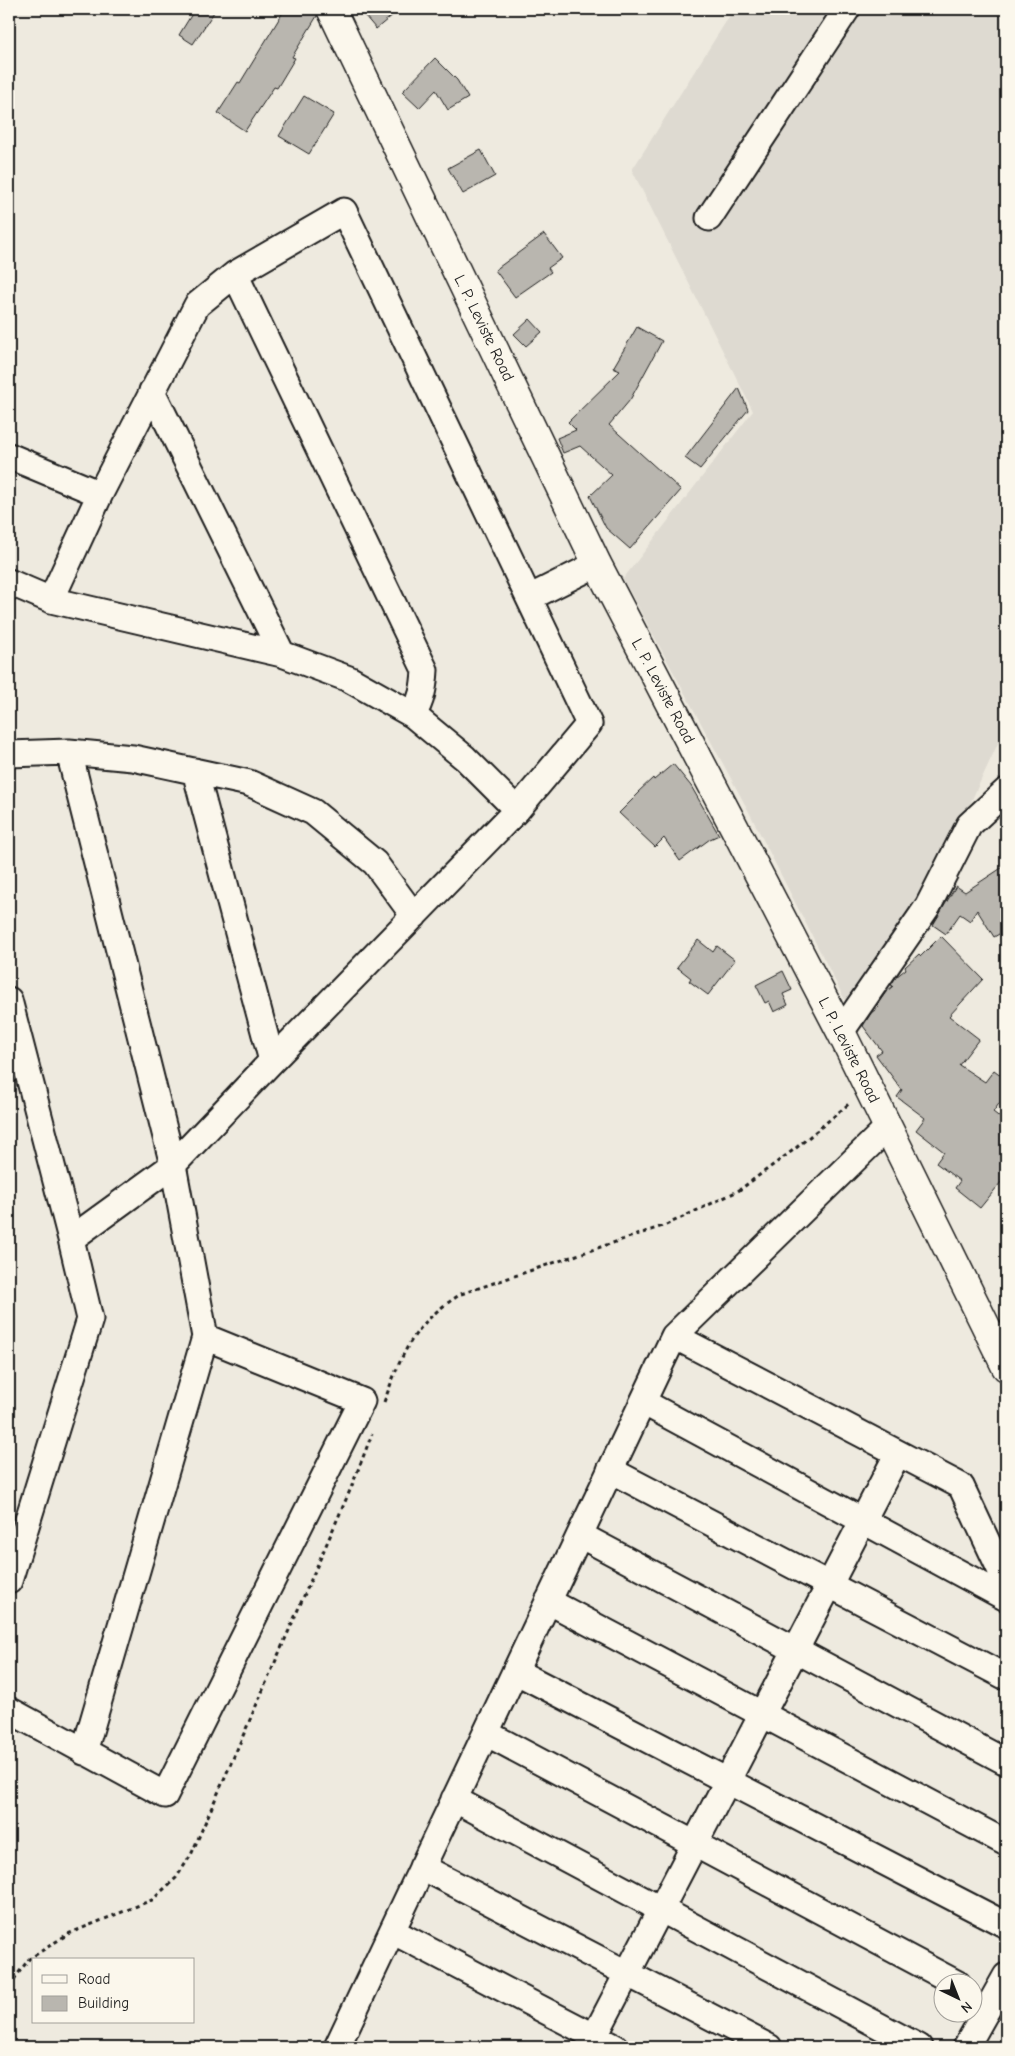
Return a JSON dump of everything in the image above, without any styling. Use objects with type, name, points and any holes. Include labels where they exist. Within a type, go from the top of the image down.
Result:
[{"type":"main road","name":"L. P. Leviste Road","points":[[331,9],[597,564],[841,1032],[1006,1367]]},
{"type":"street","points":[[709,218],[847,9]]},
{"type":"street","points":[[51,600],[100,494],[196,305],[234,274],[344,211],[589,724],[517,810],[173,1165],[71,1239]]},
{"type":"street","points":[[234,274],[425,670],[420,704],[413,715]]},
{"type":"street","points":[[152,392],[282,654]]},
{"type":"street","points":[[9,456],[100,494]]},
{"type":"street","points":[[529,598],[597,564]]},
{"type":"street","points":[[9,582],[51,600],[282,654],[349,679],[413,715],[465,758],[517,810]]},
{"type":"street","points":[[9,754],[69,752],[133,758],[249,783],[313,812],[375,863],[414,916]]},
{"type":"street","points":[[69,752],[173,1165],[205,1336],[84,1752]]},
{"type":"street","points":[[195,771],[272,1061]]},
{"type":"street","points":[[841,1032],[928,906],[969,825],[1006,791]]},
{"type":"street","points":[[9,1000],[90,1320],[9,1581]]},
{"type":"street","points":[[337,2047],[674,1336],[888,1127]]},
{"type":"street","points":[[9,1710],[166,1796],[362,1401],[205,1336]]},
{"type":"street","points":[[674,1336],[961,1486],[1006,1582]]},
{"type":"street","points":[[642,1402],[1006,1598]]},
{"type":"street","points":[[392,1931],[599,2043],[627,1973],[898,1453]]},
{"type":"street","points":[[610,1470],[1006,1677]]},
{"type":"street","points":[[580,1534],[1006,1762]]},
{"type":"street","points":[[548,1601],[1006,1843]]},
{"type":"street","points":[[515,1671],[1006,1925]]},
{"type":"street","points":[[486,1733],[939,1974]]},
{"type":"street","points":[[454,1799],[919,2047]]},
{"type":"street","points":[[422,1867],[770,2047]]},
{"type":"street","points":[[982,1996],[1006,1976]]},
{"type":"street","points":[[966,2047],[973,2024]]},
{"type":"path","points":[[382,1407],[399,1362],[420,1327],[440,1307],[461,1294],[666,1224],[738,1192],[796,1148],[868,1087]]},
{"type":"path","points":[[9,1986],[30,1959],[68,1934],[152,1900],[176,1878],[191,1855],[351,1488],[375,1425]]},
{"type":"shaded area","points":[[734,9],[1006,9],[1006,726],[924,903],[850,1010],[748,810],[623,579],[753,411],[632,170]]},
{"type":"building","points":[[195,9],[216,9],[193,44],[179,35]]},
{"type":"building","points":[[285,9],[316,9],[317,16],[292,57],[295,58],[277,88],[274,87],[245,131],[218,113],[238,82],[240,83]]},
{"type":"building","points":[[359,9],[400,9],[376,29]]},
{"type":"building","points":[[435,58],[457,80],[468,98],[448,110],[436,90],[419,108],[402,92]]},
{"type":"building","points":[[304,96],[334,114],[309,154],[279,136]]},
{"type":"building","points":[[481,150],[495,176],[463,194],[448,168]]},
{"type":"building","points":[[544,234],[562,258],[548,268],[551,272],[515,297],[495,270]]},
{"type":"building","points":[[530,319],[542,332],[526,346],[514,334]]},
{"type":"building","points":[[637,327],[662,341],[630,400],[609,425],[681,490],[630,549],[606,528],[590,496],[612,475],[580,446],[563,453],[557,438],[576,430],[568,422],[620,371],[613,368]]},
{"type":"building","points":[[739,388],[748,410],[700,469],[685,458]]},
{"type":"building","points":[[673,764],[691,786],[719,835],[710,839],[680,861],[664,838],[655,847],[619,813],[653,778],[654,780]]},
{"type":"building","points":[[1006,865],[1006,930],[994,937],[977,910],[970,921],[960,914],[946,934],[933,925],[956,886],[965,892]]},
{"type":"building","points":[[941,936],[983,979],[949,1016],[979,1039],[959,1065],[985,1082],[994,1070],[1006,1079],[1006,1094],[993,1112],[1006,1122],[1006,1176],[980,1208],[955,1188],[960,1181],[936,1163],[944,1152],[916,1130],[925,1118],[897,1097],[902,1090],[876,1055],[882,1051],[863,1026],[871,1013],[879,1007],[877,1005],[893,986],[891,985],[896,977],[919,954],[921,956]]},
{"type":"building","points":[[698,940],[713,952],[717,946],[735,960],[708,995],[689,981],[691,978],[677,967]]},
{"type":"building","points":[[783,971],[792,990],[783,994],[788,1005],[774,1012],[769,1001],[765,1003],[756,985]]}]
